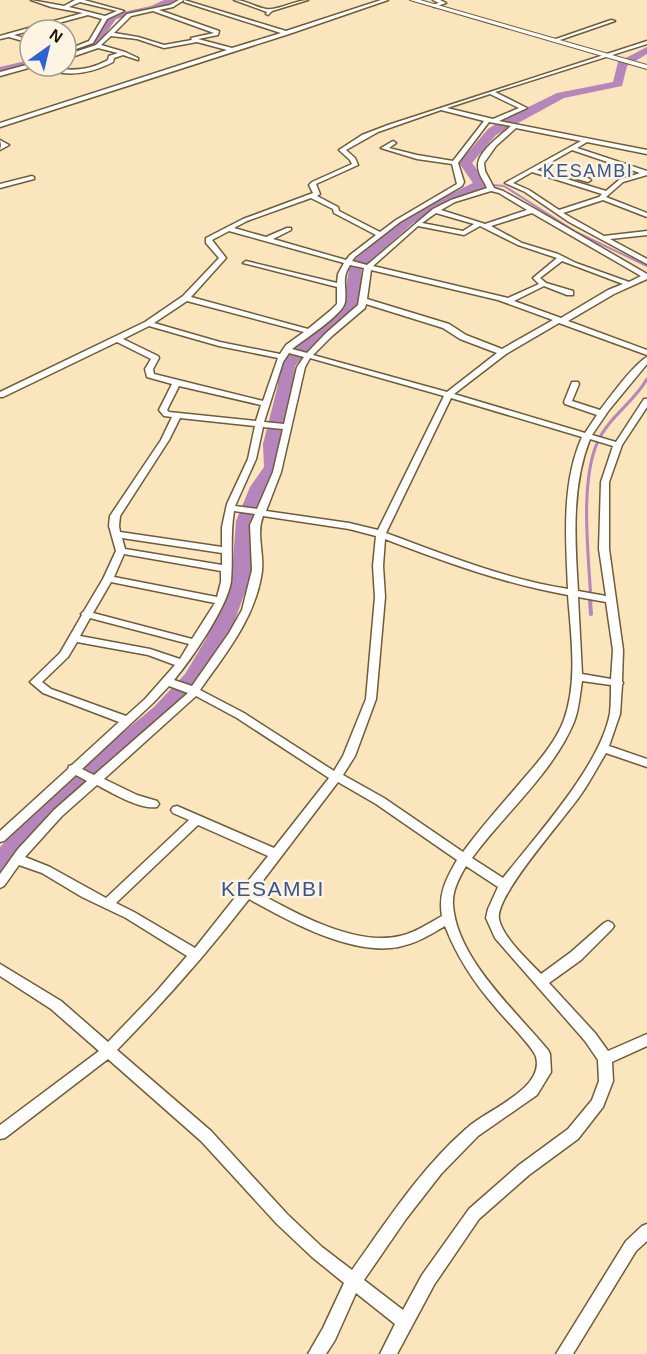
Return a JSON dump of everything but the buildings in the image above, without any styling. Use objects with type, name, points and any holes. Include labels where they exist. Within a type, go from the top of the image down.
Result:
[{"type":"main road","points":[[413,0],[435,3],[643,66]]},
{"type":"street","points":[[33,0],[105,18],[128,12],[154,10],[185,0],[287,33]]},
{"type":"street","points":[[65,7],[79,0],[128,12]]},
{"type":"street","points":[[236,0],[267,12],[306,0]]},
{"type":"street","points":[[0,125],[386,0]]},
{"type":"street","points":[[154,10],[218,33],[193,39],[206,45],[217,44],[232,50]]},
{"type":"street","points":[[78,54],[87,53],[99,46],[128,12]]},
{"type":"street","points":[[71,18],[86,14]]},
{"type":"street","points":[[78,49],[91,42],[105,18]]},
{"type":"street","points":[[555,40],[614,21]]},
{"type":"street","points":[[0,38],[18,33]]},
{"type":"street","points":[[110,34],[138,38],[164,47],[197,41]]},
{"type":"street","points":[[9,35],[18,38]]},
{"type":"street","points":[[0,395],[148,324],[186,298],[223,258],[208,240],[227,228],[318,192],[313,188],[314,183],[355,165],[353,159],[342,150],[346,147],[441,108],[647,42]]},
{"type":"street","points":[[99,46],[136,59]]},
{"type":"street","points":[[101,57],[110,58],[123,54]]},
{"type":"street","points":[[78,72],[111,62],[110,58]]},
{"type":"street","points":[[2,66],[18,63]]},
{"type":"street","points":[[2,66],[16,69]]},
{"type":"street","points":[[0,74],[16,69]]},
{"type":"street","points":[[460,188],[461,182],[455,163],[460,154],[486,124],[524,108],[492,93]]},
{"type":"street","points":[[441,108],[492,121],[647,152]]},
{"type":"street","points":[[513,125],[481,159],[480,168],[490,187],[647,277]]},
{"type":"street","points":[[588,139],[504,182],[527,191],[556,213],[647,262]]},
{"type":"street","points":[[0,142],[6,145],[0,148]]},
{"type":"street","points":[[393,143],[384,148],[417,157],[455,163]]},
{"type":"street","points":[[572,148],[646,172]]},
{"type":"street","points":[[539,166],[588,180]]},
{"type":"street","points":[[531,170],[604,195],[647,215]]},
{"type":"street","points":[[556,213],[604,195],[621,181],[646,172]]},
{"type":"street","points":[[0,186],[32,178]]},
{"type":"street","points":[[0,883],[17,859],[58,813],[92,779],[170,718],[218,660],[247,610],[257,570],[255,525],[258,511],[277,472],[284,427],[301,367],[307,354],[362,306],[367,266],[435,210],[490,187]]},
{"type":"street","points":[[0,837],[170,682],[196,643],[221,601],[226,582],[227,527],[252,459],[274,374],[287,353],[341,304],[341,274],[349,263],[379,234],[418,208],[460,188],[475,193]]},
{"type":"street","points":[[312,196],[336,208],[336,212],[379,234]]},
{"type":"street","points":[[417,224],[464,233],[482,225],[546,207]]},
{"type":"street","points":[[435,210],[482,225],[520,244],[629,284]]},
{"type":"street","points":[[227,228],[349,263],[508,301],[647,353]]},
{"type":"street","points":[[267,239],[289,229]]},
{"type":"street","points":[[605,238],[647,233]]},
{"type":"street","points":[[561,258],[537,276],[537,279],[544,284],[570,293]]},
{"type":"street","points":[[246,263],[341,286]]},
{"type":"street","points":[[0,1132],[108,1052],[196,955],[336,777],[349,756],[371,699],[380,597],[378,566],[381,534],[448,395],[503,352],[592,302],[647,277]]},
{"type":"street","points":[[508,301],[544,284]]},
{"type":"street","points":[[186,298],[308,332]]},
{"type":"street","points":[[364,302],[443,325],[464,338],[503,352]]},
{"type":"street","points":[[148,324],[219,344],[307,354],[615,444]]},
{"type":"street","points":[[117,339],[155,358],[149,369],[150,375],[177,384],[267,404]]},
{"type":"street","points":[[316,1354],[356,1284],[436,1169],[473,1131],[532,1091],[544,1072],[543,1054],[470,966],[449,918],[446,901],[452,879],[551,752],[568,723],[577,692],[578,677],[572,511],[575,469],[589,436],[603,414],[647,358]]},
{"type":"street","points":[[177,384],[163,410],[167,414],[176,417],[284,427]]},
{"type":"street","points":[[575,384],[568,402],[603,414]]},
{"type":"street","points":[[393,1352],[402,1319],[474,1214],[524,1170],[573,1134],[598,1103],[606,1081],[605,1059],[590,1037],[501,938],[492,918],[505,885],[578,790],[603,748],[615,714],[618,650],[607,599],[603,549],[605,482],[615,444],[647,401]]},
{"type":"street","points":[[127,721],[46,691],[36,684],[64,655],[108,579],[121,551],[114,526],[115,516],[165,440],[176,417]]},
{"type":"street","points":[[234,508],[324,520],[381,534],[473,569],[576,595],[607,599]]},
{"type":"street","points":[[116,534],[227,551]]},
{"type":"street","points":[[121,551],[226,569]]},
{"type":"street","points":[[108,579],[221,601]]},
{"type":"street","points":[[86,614],[196,643]]},
{"type":"street","points":[[74,638],[150,652],[182,664]]},
{"type":"street","points":[[578,677],[618,683]]},
{"type":"street","points":[[170,682],[194,691],[259,726],[279,742],[378,800],[505,885]]},
{"type":"street","points":[[603,748],[647,763]]},
{"type":"street","points":[[75,770],[133,798],[153,804]]},
{"type":"street","points":[[177,810],[275,854]]},
{"type":"street","points":[[107,904],[197,819]]},
{"type":"street","points":[[17,859],[46,870],[130,915],[196,955]]},
{"type":"street","points":[[247,892],[306,923],[346,937],[390,943],[419,935],[449,918]]},
{"type":"street","points":[[540,982],[576,956],[608,926]]},
{"type":"street","points":[[0,969],[56,1005],[206,1136],[282,1220],[356,1284],[402,1319]]},
{"type":"street","points":[[605,1059],[647,1041]]},
{"type":"street","points":[[564,1354],[631,1246],[647,1231]]},
{"type":"waterway","points":[[78,50],[93,44],[104,26],[113,17],[154,8],[172,0]]},
{"type":"waterway","points":[[0,863],[73,787],[162,712],[193,679],[217,639],[242,573],[246,521],[259,487],[273,467],[272,444],[286,385],[287,365],[305,345],[346,314],[351,304],[355,267],[408,220],[481,184],[465,163],[492,132],[561,95],[618,84],[622,64],[647,50]]},
{"type":"waterway","points":[[0,70],[18,66]]},
{"type":"waterway","points":[[481,184],[504,186],[576,232],[647,266]]},
{"type":"waterway","points":[[591,602],[587,498],[592,458],[603,432],[647,379]]},
{"type":"waterway","points":[[590,601],[591,614]]},
{"type":"district","name":"KESAMBI","points":[[588,171]]},
{"type":"district","name":"KESAMBI","points":[[273,888]]}]
